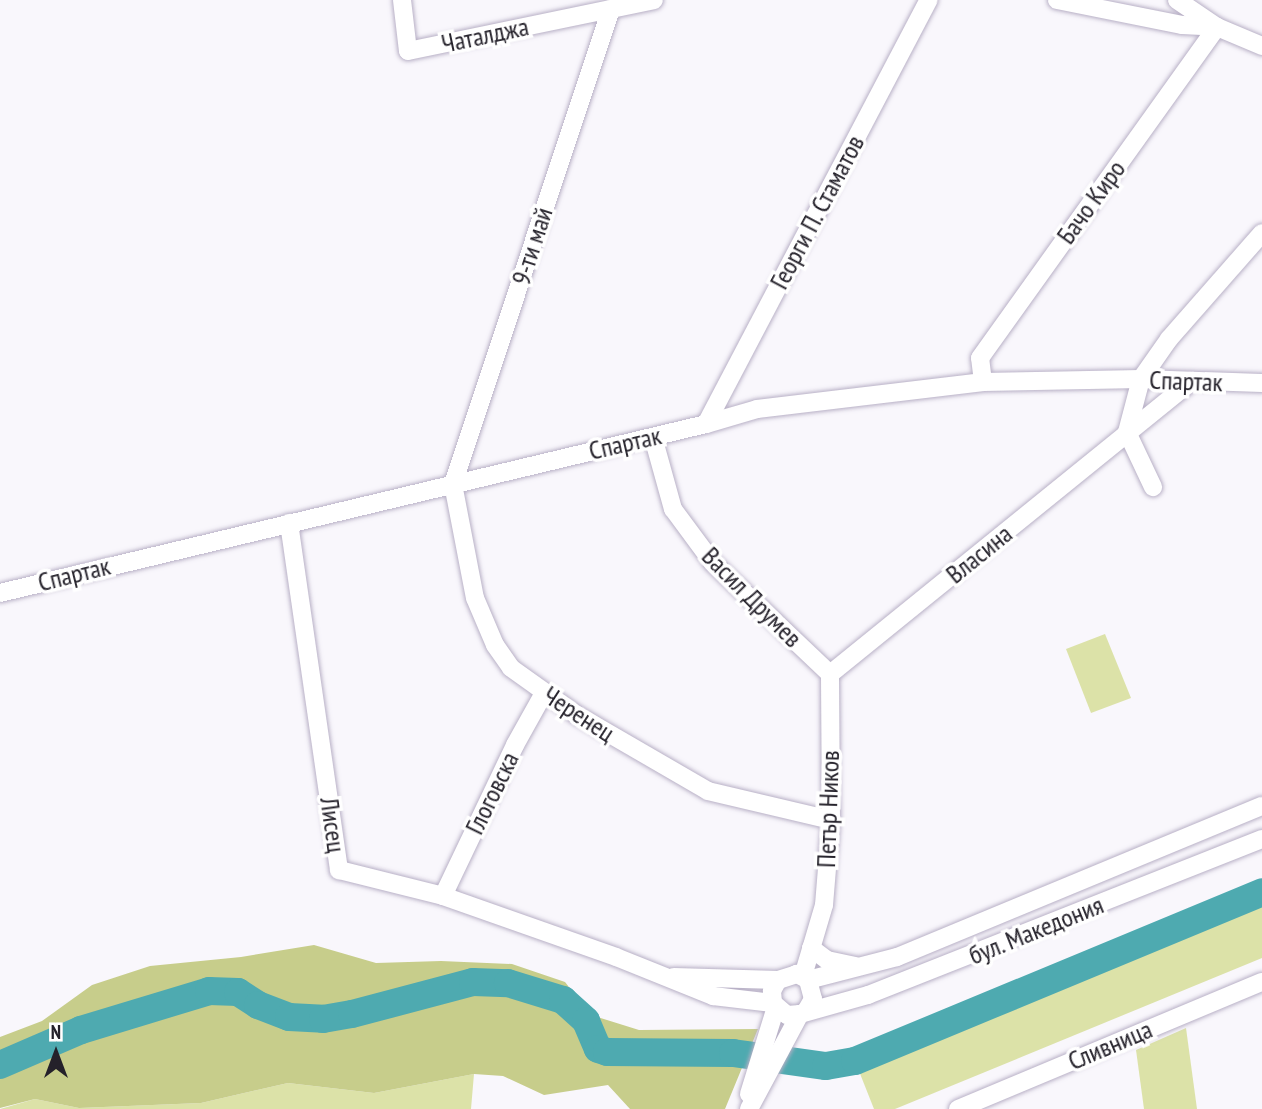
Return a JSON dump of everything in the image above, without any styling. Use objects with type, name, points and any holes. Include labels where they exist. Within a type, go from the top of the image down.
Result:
[{"type":"street","name":"Чаталджа","points":[[402,0],[408,51],[654,0]]},
{"type":"street","name":"Георги П. Стаматов","points":[[706,424],[929,0]]},
{"type":"street","points":[[1057,0],[1106,4],[1182,25],[1217,27]]},
{"type":"street","points":[[1177,0],[1217,27],[1262,46]]},
{"type":"street","name":"9-ти май","points":[[453,484],[611,9]]},
{"type":"street","name":"Бачо Киро","points":[[983,382],[980,359],[1217,27]]},
{"type":"street","points":[[1153,488],[1127,432],[1141,379],[1169,339],[1262,233]]},
{"type":"street","name":"Спартак","points":[[0,593],[653,437],[757,409],[983,382],[1141,379],[1262,383]]},
{"type":"street","name":"Власина","points":[[830,674],[1192,380]]},
{"type":"street","name":"Васил Друмев","points":[[653,437],[673,509],[713,563],[830,674]]},
{"type":"street","name":"Черенец","points":[[453,484],[475,598],[495,645],[511,668],[544,692],[708,791],[831,820]]},
{"type":"street","name":"Лисец","points":[[289,523],[339,870],[443,896],[713,996],[774,1005]]},
{"type":"street","name":"Петър Ников","points":[[806,978],[824,905],[831,820],[830,674]]},
{"type":"street","name":"Глоговска","points":[[443,896],[515,745],[544,692]]},
{"type":"street","name":"бул. Македония","points":[[806,978],[897,957],[1262,806]]},
{"type":"street","name":"бул. Македония","points":[[803,1012],[893,988],[1262,839]]},
{"type":"street","points":[[812,945],[827,960],[859,967]]},
{"type":"street","name":"Петър Ников","points":[[780,978],[812,945]]},
{"type":"street","name":"Лисец","points":[[667,977],[780,978]]},
{"type":"street","points":[[747,1109],[762,1074],[784,1046],[813,999],[806,978],[780,978],[772,991],[774,1005],[765,1042],[762,1074]]},
{"type":"street","name":"Сливница","points":[[958,1109],[1262,982]]},
{"type":"street","points":[[774,1005],[787,1015],[803,1012]]},
{"type":"green space","points":[[1105,634],[1131,698],[1091,713],[1066,649]]},
{"type":"green space","points":[[1262,890],[1262,958],[895,1109],[874,1109],[855,1061]]},
{"type":"green space","points":[[314,945],[376,963],[441,961],[512,964],[565,982],[591,1015],[639,1030],[758,1029],[725,1109],[630,1109],[608,1085],[544,1095],[503,1076],[474,1074],[374,1093],[288,1083],[201,1103],[79,1108],[35,1099],[0,1108],[0,1037],[42,1021],[92,985],[150,966],[241,957]]},
{"type":"green space","points":[[1186,1028],[1197,1109],[1144,1109],[1136,1050]]},
{"type":"green space","points":[[474,1074],[471,1109],[0,1109],[35,1099],[79,1108],[201,1103],[288,1083],[374,1093]]},
{"type":"waterway","points":[[0,1065],[81,1030],[209,991],[238,992],[258,1005],[289,1017],[323,1019],[473,982],[508,983],[563,1000],[586,1021],[598,1049],[607,1052],[733,1053],[826,1066],[855,1061],[1262,892]]}]
